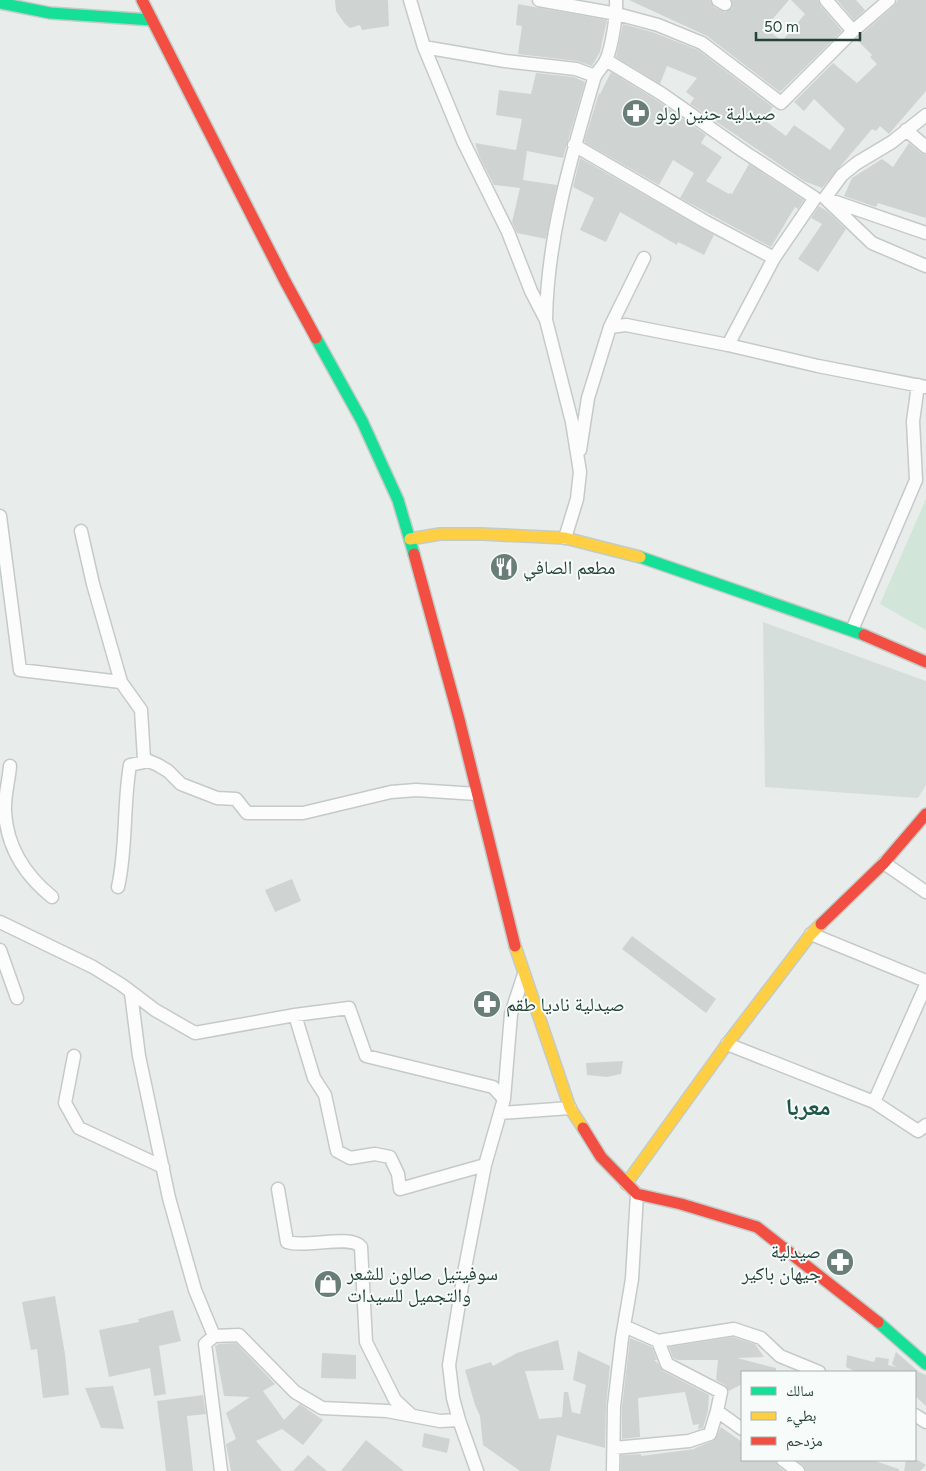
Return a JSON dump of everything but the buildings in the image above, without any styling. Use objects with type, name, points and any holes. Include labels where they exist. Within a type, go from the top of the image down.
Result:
[{"type":"main road","points":[[142,0],[285,281],[362,421],[398,500],[449,682],[524,974],[570,1108],[601,1157],[637,1194],[681,1204],[757,1227],[867,1312],[926,1363]]},
{"type":"main road","points":[[0,3],[50,13],[152,20]]},
{"type":"main road","points":[[410,538],[440,534],[565,538],[634,555],[696,576],[775,605],[852,630],[926,662]]},
{"type":"main road","points":[[626,1184],[727,1044],[812,934],[884,863],[926,814]]},
{"type":"street","points":[[410,0],[424,47],[463,141],[508,232],[531,291],[546,320],[572,422],[580,472],[577,499],[565,538]]},
{"type":"street","points":[[539,0],[617,14],[658,25],[702,43],[781,103],[853,31],[889,0]]},
{"type":"street","points":[[546,320],[552,247],[574,145],[595,76],[606,60],[617,14],[616,0]]},
{"type":"street","points":[[826,0],[853,31]]},
{"type":"street","points":[[424,47],[505,61],[576,69],[595,76]]},
{"type":"street","points":[[606,60],[662,94],[743,151],[820,198],[872,243],[926,266]]},
{"type":"street","points":[[728,345],[774,258],[820,198],[857,162],[892,142],[926,115]]},
{"type":"street","points":[[906,130],[926,148]]},
{"type":"street","points":[[574,145],[706,222],[774,258]]},
{"type":"street","points":[[820,198],[926,232]]},
{"type":"street","points":[[578,462],[588,398],[610,327],[644,258]]},
{"type":"street","points":[[610,327],[626,325],[922,386],[913,421],[916,480],[852,630]]},
{"type":"street","points":[[0,516],[20,670],[121,682]]},
{"type":"street","points":[[81,531],[121,682],[141,710],[144,759],[168,771],[181,784],[217,798],[236,800],[247,813],[304,814],[391,792],[416,790],[478,794]]},
{"type":"street","points":[[118,887],[124,838],[126,787],[130,765],[149,761]]},
{"type":"street","points":[[10,766],[5,811],[12,848],[36,884],[52,896]]},
{"type":"street","points":[[884,863],[926,892]]},
{"type":"street","points":[[0,922],[93,967],[122,985],[155,1010],[195,1033],[295,1015],[349,1008],[366,1056],[493,1087],[504,1099]]},
{"type":"street","points":[[812,934],[926,981]]},
{"type":"street","points":[[0,950],[17,998]]},
{"type":"street","points":[[477,1471],[459,1420],[449,1365],[485,1164],[504,1099],[511,1014],[524,974]]},
{"type":"street","points":[[874,1102],[926,985]]},
{"type":"street","points":[[131,993],[139,1056],[169,1198],[195,1290],[214,1336]]},
{"type":"street","points":[[295,1015],[314,1078],[325,1095],[337,1151],[350,1158],[375,1154],[390,1158],[398,1174],[400,1189],[485,1164]]},
{"type":"street","points":[[727,1044],[874,1102],[918,1130],[926,1125]]},
{"type":"street","points":[[74,1056],[65,1103],[79,1128],[163,1167]]},
{"type":"street","points":[[500,1113],[570,1108]]},
{"type":"street","points":[[278,1189],[287,1242],[351,1241],[360,1244],[366,1342],[395,1400],[410,1414]]},
{"type":"street","points":[[613,1471],[614,1406],[632,1279],[637,1194]]},
{"type":"street","points":[[624,1326],[658,1341],[734,1329],[761,1338],[780,1356],[817,1371]]},
{"type":"street","points":[[221,1471],[205,1344],[214,1336],[239,1335],[295,1392],[322,1408],[387,1411],[440,1421],[459,1420]]},
{"type":"street","points":[[614,1448],[689,1441],[710,1434],[720,1392],[667,1364],[658,1341]]},
{"type":"street","points":[[717,1411],[741,1428]]},
{"type":"street","points":[[784,1461],[798,1471]]},
{"type":"shaded area","points":[[763,622],[926,681],[926,785],[918,798],[765,787]]},
{"type":"green space","points":[[926,499],[926,630],[880,604]]},
{"type":"traffic: fast","points":[[0,3],[50,13],[152,20]]},
{"type":"traffic: fast","points":[[316,338],[362,421],[398,500],[414,554]]},
{"type":"traffic: fast","points":[[640,557],[864,635]]},
{"type":"traffic: fast","points":[[878,1322],[926,1364]]},
{"type":"traffic: slow","points":[[410,539],[440,534],[565,538],[640,557]]},
{"type":"traffic: slow","points":[[626,1184],[727,1044],[811,934],[821,924]]},
{"type":"traffic: slow","points":[[515,946],[570,1108],[583,1128]]},
{"type":"traffic: jam","points":[[142,0],[316,338]]},
{"type":"traffic: jam","points":[[414,554],[459,719],[515,946]]},
{"type":"traffic: jam","points":[[864,635],[926,662]]},
{"type":"traffic: jam","points":[[821,924],[884,863],[926,814]]},
{"type":"traffic: jam","points":[[583,1128],[601,1157],[637,1194],[681,1204],[757,1227],[878,1322]]},
{"type":"place","name":"صيدلية حنين لولو","points":[[636,113]]},
{"type":"place","name":"مطعم الصافي","points":[[504,567]]},
{"type":"place","name":"صيدلية ناديا طقم","points":[[487,1004]]},
{"type":"place","name":"صيدلية جيهان باكير","points":[[840,1262]]},
{"type":"place","name":"سوفيتيل صالون للشعر والتجميل للسيدات","points":[[328,1284]]},
{"type":"district","name":"معربا","points":[[808,1106]]}]
